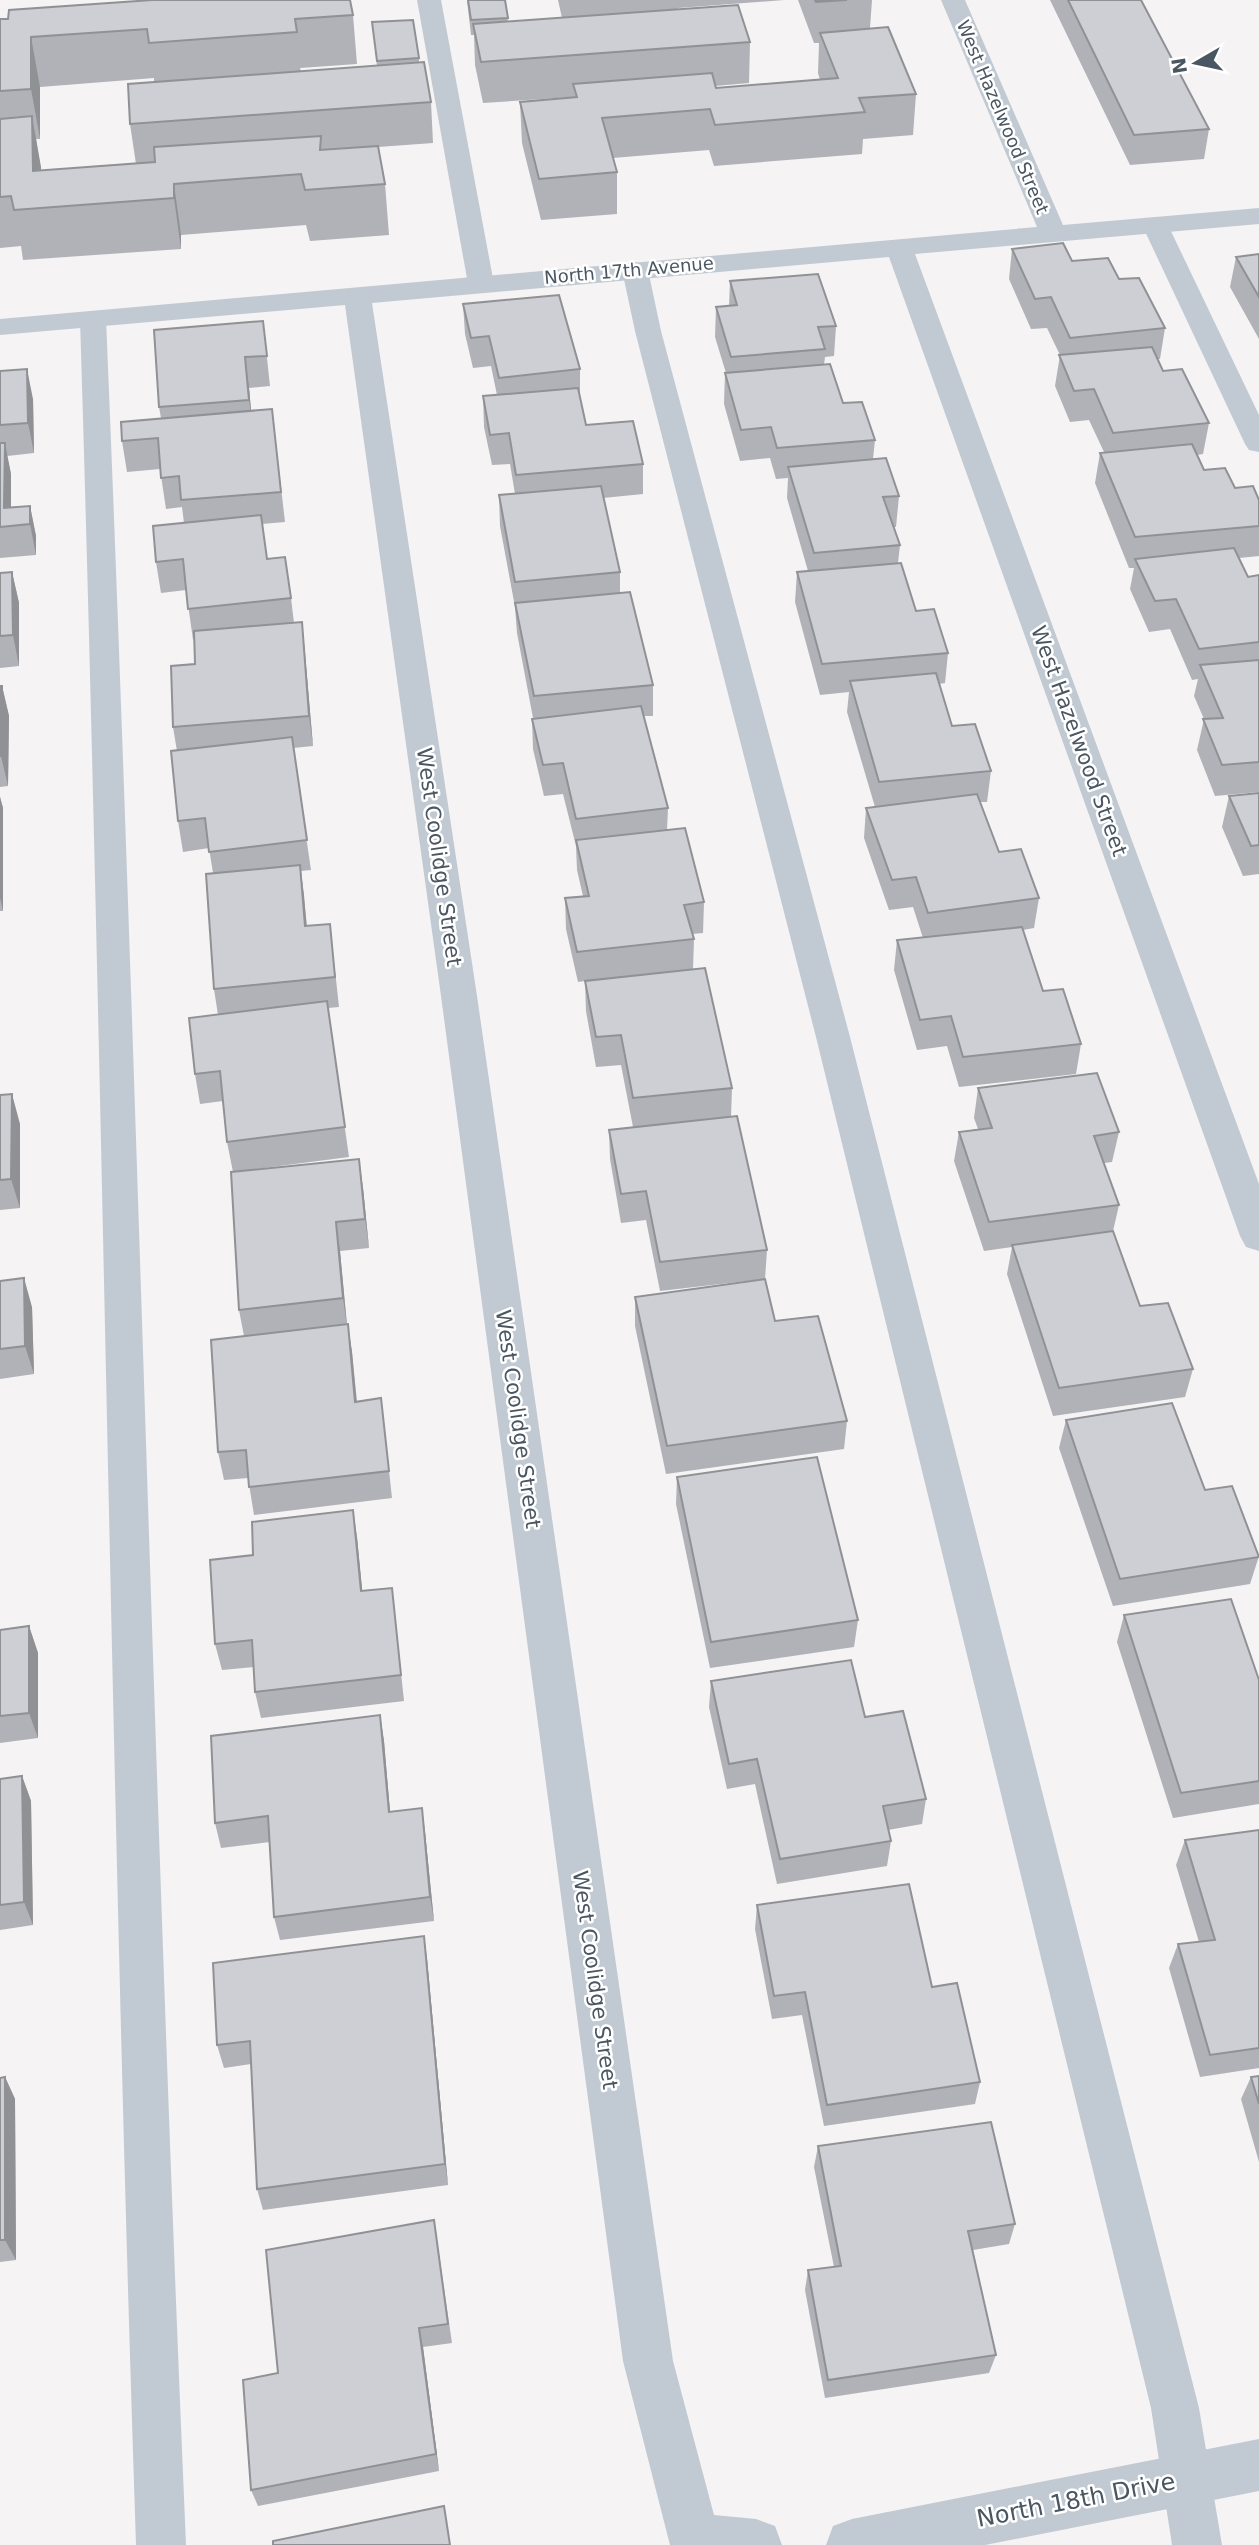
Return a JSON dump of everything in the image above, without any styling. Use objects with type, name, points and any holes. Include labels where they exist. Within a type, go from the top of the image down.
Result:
[{"type":"street","name":"West Hazelwood Street","points":[[953,0],[1053,234]]},
{"type":"street","name":"North 17th Avenue","points":[[0,327],[1259,216]]},
{"type":"street","name":"West Hazelwood Street","points":[[899,247],[1259,1236]]},
{"type":"street","name":"West Coolidge Street","points":[[357,295],[459,996],[648,2361],[694,2539],[756,2545]]},
{"type":"street","name":"North 18th Drive","points":[[852,2545],[1259,2465]]},
{"type":"lane","points":[[429,0],[481,284]]},
{"type":"lane","points":[[1155,225],[1249,399],[1259,444]]},
{"type":"lane","points":[[635,270],[648,331],[840,1064],[1172,2395],[1197,2545]]},
{"type":"lane","points":[[93,319],[114,898],[143,2078],[162,2545]]},
{"type":"building","points":[[152,0],[350,0],[353,15],[295,19],[297,32],[149,43],[147,29],[31,37],[31,89],[0,91],[0,19],[8,19],[9,10]]},
{"type":"building","points":[[468,0],[505,0],[508,18],[471,20]]},
{"type":"building","points":[[815,0],[847,0],[816,2]]},
{"type":"building","points":[[1068,0],[1141,0],[1209,129],[1134,135]]},
{"type":"building","points":[[738,5],[750,42],[481,62],[473,24]]},
{"type":"building","points":[[413,20],[419,58],[377,61],[372,22]]},
{"type":"building","points":[[888,27],[916,94],[859,98],[865,112],[715,125],[710,109],[602,118],[617,172],[539,179],[520,102],[577,97],[573,84],[712,73],[716,88],[838,78],[820,33]]},
{"type":"building","points":[[424,62],[431,102],[130,124],[128,84]]},
{"type":"building","points":[[32,116],[33,171],[155,162],[154,147],[321,136],[320,150],[378,146],[385,184],[305,190],[301,174],[174,184],[174,198],[14,210],[11,196],[0,197],[0,119]]},
{"type":"building","points":[[1063,243],[1072,261],[1108,258],[1119,279],[1139,278],[1165,328],[1070,338],[1051,297],[1035,299],[1012,249]]},
{"type":"building","points":[[1259,254],[1259,297],[1236,257]]},
{"type":"building","points":[[818,274],[836,326],[818,327],[825,349],[731,357],[716,307],[737,305],[730,281]]},
{"type":"building","points":[[559,295],[580,369],[499,378],[489,336],[471,338],[463,304]]},
{"type":"building","points":[[263,321],[267,356],[245,357],[249,400],[159,407],[154,330]]},
{"type":"building","points":[[1152,347],[1163,371],[1182,369],[1209,423],[1113,433],[1094,389],[1074,391],[1059,355]]},
{"type":"building","points":[[830,364],[843,403],[862,402],[875,440],[777,448],[771,427],[741,430],[725,373]]},
{"type":"building","points":[[27,369],[28,423],[0,425],[0,371]]},
{"type":"building","points":[[578,388],[586,425],[633,421],[643,464],[516,475],[509,433],[490,435],[483,396]]},
{"type":"building","points":[[272,409],[281,492],[181,500],[179,476],[161,478],[158,438],[122,441],[121,422]]},
{"type":"building","points":[[0,443],[5,443],[4,508],[30,506],[30,524],[0,527]]},
{"type":"building","points":[[1192,444],[1204,470],[1225,468],[1235,488],[1253,486],[1259,500],[1259,526],[1135,537],[1100,453]]},
{"type":"building","points":[[886,458],[899,496],[883,497],[900,545],[814,553],[788,467]]},
{"type":"building","points":[[601,486],[620,572],[515,582],[499,495]]},
{"type":"building","points":[[261,515],[267,559],[285,557],[291,598],[188,609],[183,559],[156,562],[153,526]]},
{"type":"building","points":[[1234,548],[1248,577],[1259,575],[1259,642],[1199,649],[1176,599],[1155,601],[1135,559]]},
{"type":"building","points":[[901,563],[916,611],[934,609],[948,653],[822,664],[797,572]]},
{"type":"building","points":[[12,572],[13,635],[0,636],[0,573]]},
{"type":"building","points":[[630,592],[653,685],[534,696],[515,603]]},
{"type":"building","points":[[302,622],[309,716],[173,727],[171,666],[195,664],[194,631]]},
{"type":"building","points":[[1259,660],[1259,762],[1222,765],[1203,719],[1223,718],[1200,665]]},
{"type":"building","points":[[936,673],[952,726],[975,724],[991,771],[879,782],[850,681]]},
{"type":"building","points":[[2,686],[1,756],[0,756]]},
{"type":"building","points":[[641,706],[668,808],[576,819],[563,763],[543,765],[532,719]]},
{"type":"building","points":[[292,737],[307,840],[209,852],[205,818],[178,821],[171,751]]},
{"type":"building","points":[[1259,793],[1259,845],[1251,846],[1229,796]]},
{"type":"building","points":[[977,794],[999,852],[1021,849],[1039,898],[928,913],[916,877],[892,880],[866,808]]},
{"type":"building","points":[[685,828],[704,902],[684,905],[694,939],[577,952],[565,898],[589,896],[576,840]]},
{"type":"building","points":[[300,865],[305,926],[330,924],[335,977],[214,989],[206,874]]},
{"type":"building","points":[[1022,927],[1043,991],[1063,989],[1081,1044],[963,1057],[951,1016],[920,1020],[897,940]]},
{"type":"building","points":[[705,968],[732,1088],[633,1098],[621,1035],[596,1037],[585,981]]},
{"type":"building","points":[[327,1001],[345,1127],[227,1142],[220,1071],[195,1074],[189,1018]]},
{"type":"building","points":[[1097,1073],[1119,1132],[1094,1136],[1119,1205],[989,1222],[959,1132],[992,1128],[978,1088]]},
{"type":"building","points":[[12,1094],[11,1179],[0,1180],[0,1095]]},
{"type":"building","points":[[737,1116],[767,1250],[660,1262],[646,1191],[621,1194],[609,1130]]},
{"type":"building","points":[[359,1159],[365,1219],[336,1222],[343,1298],[239,1310],[231,1172]]},
{"type":"building","points":[[1113,1231],[1140,1306],[1168,1303],[1193,1369],[1059,1388],[1012,1245]]},
{"type":"building","points":[[24,1278],[25,1346],[0,1349],[0,1281]]},
{"type":"building","points":[[765,1279],[775,1321],[818,1316],[847,1421],[667,1446],[635,1297]]},
{"type":"building","points":[[348,1324],[355,1402],[381,1398],[389,1471],[249,1487],[246,1450],[218,1452],[211,1340]]},
{"type":"building","points":[[1172,1403],[1205,1490],[1232,1486],[1259,1557],[1120,1579],[1066,1420]]},
{"type":"building","points":[[817,1457],[858,1620],[711,1642],[677,1477]]},
{"type":"building","points":[[353,1510],[361,1591],[392,1588],[401,1675],[255,1692],[252,1640],[215,1644],[210,1560],[253,1555],[252,1522]]},
{"type":"building","points":[[1231,1599],[1259,1680],[1259,1781],[1181,1793],[1124,1615]]},
{"type":"building","points":[[29,1626],[29,1713],[0,1716],[0,1630]]},
{"type":"building","points":[[851,1660],[865,1717],[903,1711],[926,1799],[883,1806],[891,1841],[780,1859],[757,1759],[729,1764],[711,1681]]},
{"type":"building","points":[[380,1715],[389,1812],[422,1808],[430,1897],[274,1917],[268,1816],[215,1823],[211,1736]]},
{"type":"building","points":[[22,1776],[24,1902],[0,1905],[0,1779]]},
{"type":"building","points":[[1259,1830],[1259,2048],[1210,2055],[1178,1944],[1215,1940],[1185,1840]]},
{"type":"building","points":[[909,1884],[932,1987],[957,1983],[980,2082],[827,2105],[805,1992],[774,1996],[757,1905]]},
{"type":"building","points":[[424,1936],[445,2164],[257,2189],[250,2041],[217,2045],[213,1963]]},
{"type":"building","points":[[1259,2076],[1259,2104],[1251,2077]]},
{"type":"building","points":[[5,2077],[5,2240],[0,2240],[0,2078]]},
{"type":"building","points":[[991,2122],[1015,2224],[968,2231],[996,2355],[828,2380],[808,2270],[841,2266],[818,2146]]},
{"type":"building","points":[[434,2220],[448,2324],[419,2328],[436,2454],[251,2490],[243,2380],[278,2373],[266,2250]]},
{"type":"building","points":[[444,2506],[450,2545],[273,2545],[273,2541]]}]
